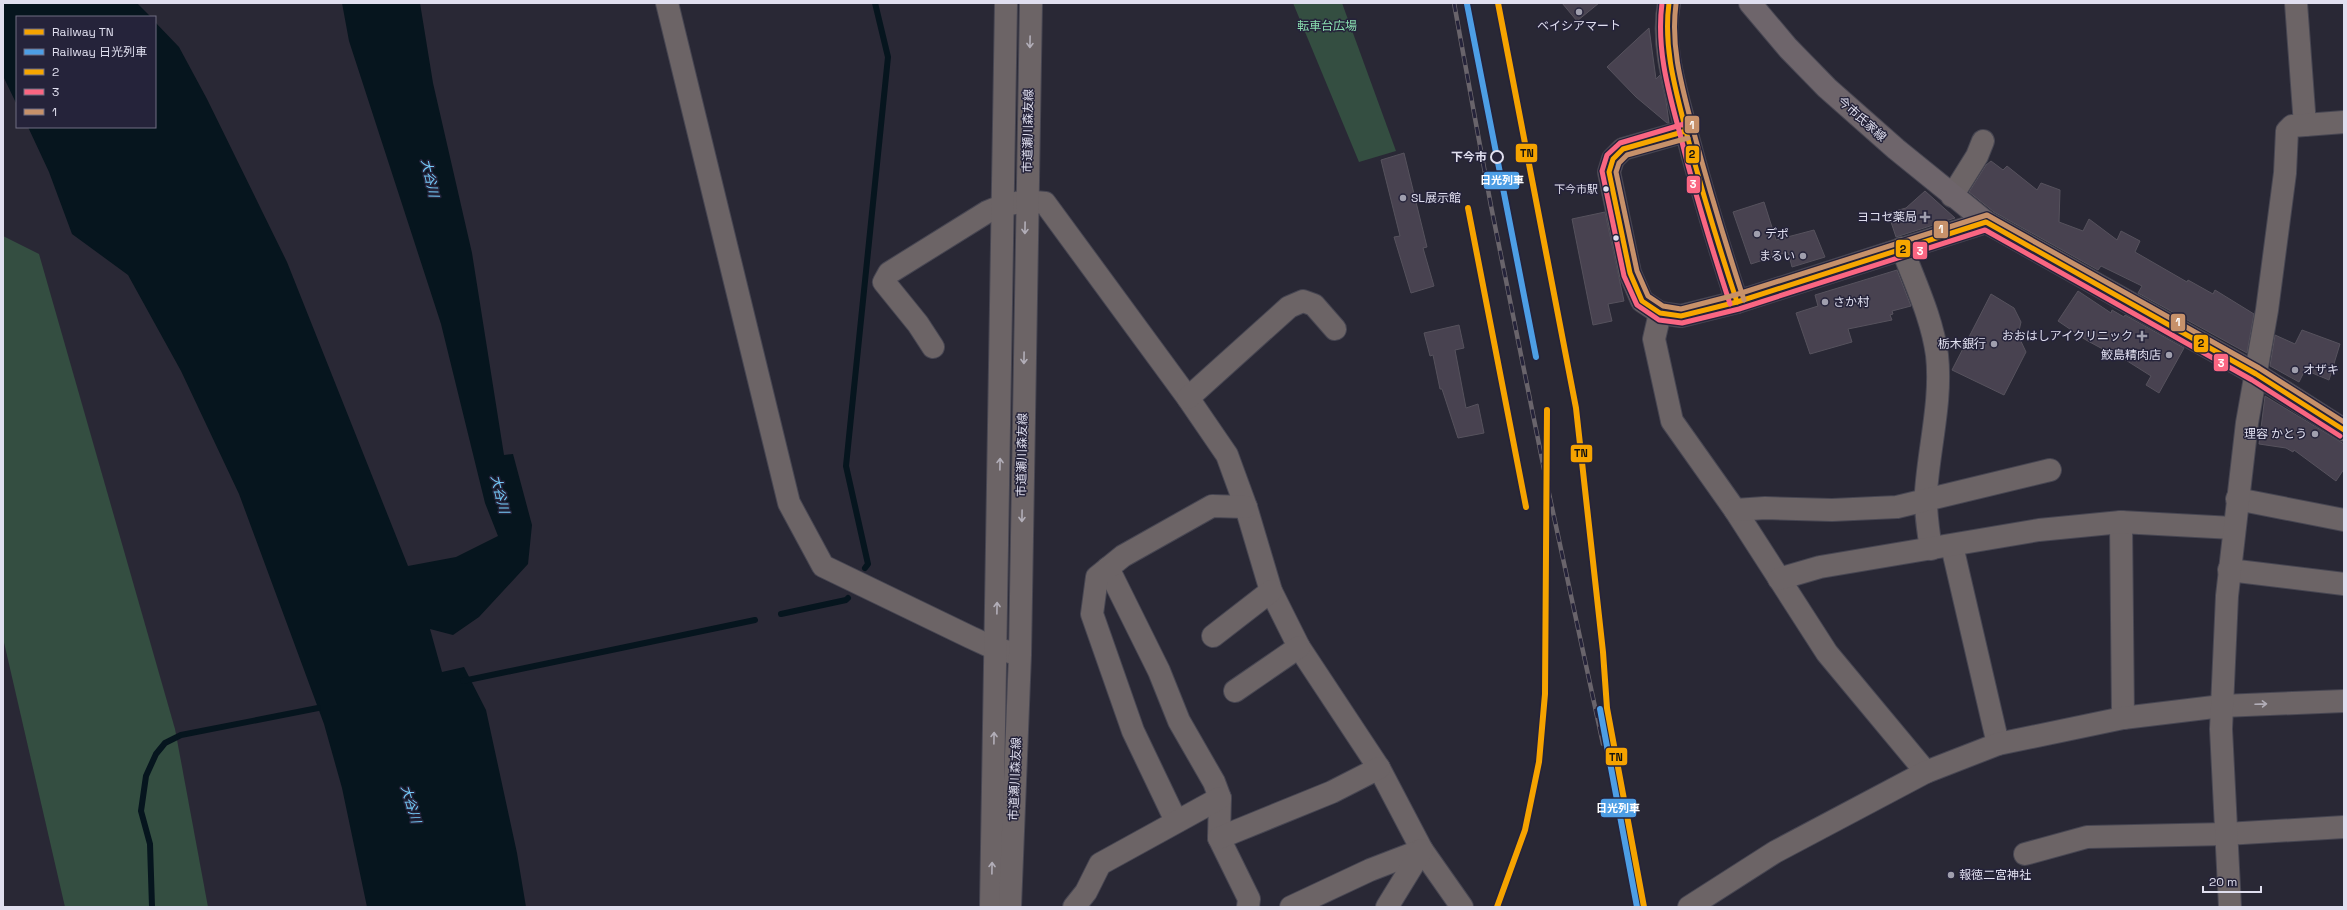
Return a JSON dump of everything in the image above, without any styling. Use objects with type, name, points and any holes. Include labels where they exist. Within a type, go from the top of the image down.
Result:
[{"type":"main road","name":"今市氏家線","points":[[1750,3],[1788,48],[1827,88],[1952,196],[1986,222],[2256,374],[2344,430]]},
{"type":"main road","points":[[1737,302],[1986,222]]},
{"type":"street","points":[[667,3],[789,503],[823,566],[996,649],[1020,655]]},
{"type":"street","name":"市道瀬川森友線","points":[[991,907],[1004,204],[1006,3]]},
{"type":"street","name":"市道瀬川森友線","points":[[1010,907],[1020,655],[1026,201],[1031,3]]},
{"type":"street","points":[[1669,3],[1666,18],[1672,76],[1702,191],[1737,302],[1681,316],[1660,313],[1642,301],[1630,273],[1609,172],[1613,159],[1622,149],[1686,132]]},
{"type":"street","points":[[2296,3],[2305,125]]},
{"type":"street","points":[[2230,907],[2222,706],[2229,570],[2247,423],[2269,296],[2284,173],[2287,131],[2292,126],[2344,122]]},
{"type":"street","points":[[1952,196],[1977,156],[1983,141]]},
{"type":"street","points":[[933,347],[918,324],[884,282],[889,273],[987,212],[1004,204],[1026,201],[1045,203],[1188,398],[1227,455],[1246,506],[1271,591],[1299,647],[1379,768],[1422,850],[1462,907]]},
{"type":"street","points":[[1902,248],[1932,328],[1937,356],[1936,407],[1926,500],[1926,515],[1942,548],[1998,744]]},
{"type":"street","points":[[1188,398],[1289,307],[1303,300],[1314,305],[1335,329]]},
{"type":"street","points":[[1660,313],[1654,339],[1672,421],[1735,510],[1827,654],[1926,772]]},
{"type":"street","points":[[1735,510],[1765,508],[1832,510],[1890,508],[2050,470]]},
{"type":"street","points":[[2237,499],[2344,520]]},
{"type":"street","points":[[1176,821],[1133,731],[1092,614],[1097,576],[1123,556],[1212,506],[1246,506]]},
{"type":"street","points":[[1779,579],[1820,566],[1942,548],[2039,530],[2121,522],[2233,528]]},
{"type":"street","points":[[2121,522],[2123,718]]},
{"type":"street","points":[[1108,568],[1159,671],[1179,721],[1214,782],[1220,798],[1219,838],[1249,899],[1248,907]]},
{"type":"street","points":[[2229,570],[2344,584]]},
{"type":"street","points":[[1213,636],[1271,591]]},
{"type":"street","points":[[1235,691],[1299,647]]},
{"type":"street","points":[[1689,907],[1775,852],[1926,772],[1998,744],[2123,718],[2222,706],[2344,700]]},
{"type":"street","points":[[1219,838],[1332,792],[1379,768]]},
{"type":"street","points":[[1074,907],[1086,892],[1100,864],[1220,798]]},
{"type":"street","points":[[2025,854],[2087,837],[2226,834],[2344,827]]},
{"type":"street","points":[[1291,907],[1370,870],[1422,850]]},
{"type":"street","points":[[1387,907],[1422,850]]},
{"type":"green space","name":"転車台広場","points":[[1293,3],[1342,3],[1396,151],[1359,162]]},
{"type":"green space","points":[[3,236],[39,254],[175,729],[208,907],[65,907],[3,638]]},
{"type":"water","points":[[3,3],[137,3],[150,16],[16,16],[16,103],[3,76]]},
{"type":"water","name":"大谷川","points":[[342,3],[420,3],[433,83],[472,253],[504,455],[513,454],[532,525],[528,564],[479,617],[453,635],[430,629],[442,672],[464,667],[486,710],[517,853],[526,907],[367,907],[342,788],[324,724],[239,494],[181,371],[128,275],[72,234],[49,172],[28,128],[156,128],[156,23],[179,47],[207,99],[287,262],[408,566],[456,557],[498,536],[485,503],[441,324],[349,41]]},
{"type":"building","name":"ベイシアマート","points":[[1562,3],[1599,3],[1577,21]]},
{"type":"building","points":[[1649,28],[1656,79],[1660,75],[1669,123],[1667,123],[1636,97],[1607,67]]},
{"type":"building","name":"SL展示館","points":[[1404,153],[1427,247],[1423,248],[1434,286],[1411,293],[1394,237],[1400,236],[1381,160]]},
{"type":"building","points":[[1991,161],[2003,170],[2007,166],[2037,190],[2041,183],[2060,190],[2059,222],[2083,231],[2089,219],[2117,240],[2121,231],[2140,241],[2135,252],[2187,282],[2188,280],[2213,294],[2215,290],[2254,314],[2247,353],[2138,293],[2142,286],[2101,266],[2098,270],[1994,212],[1969,192],[1986,165]]},
{"type":"building","points":[[1925,191],[1955,218],[1896,237],[1888,213],[1906,208]]},
{"type":"building","points":[[1764,202],[1776,240],[1814,230],[1825,257],[1792,267],[1788,252],[1751,264],[1733,212]]},
{"type":"building","points":[[1605,212],[1624,301],[1608,304],[1612,321],[1593,325],[1572,219]]},
{"type":"building","points":[[1897,270],[1911,306],[1892,311],[1893,314],[1890,315],[1892,320],[1848,329],[1852,342],[1810,354],[1796,313],[1818,306],[1815,295]]},
{"type":"building","points":[[2078,291],[2111,313],[2112,310],[2124,317],[2125,315],[2184,348],[2159,393],[2146,385],[2151,376],[2113,352],[2112,354],[2086,340],[2058,321]]},
{"type":"building","name":"栃木銀行","points":[[1991,294],[2014,308],[2021,322],[2018,335],[2026,352],[2004,395],[1952,370]]},
{"type":"building","points":[[1459,325],[1464,348],[1455,350],[1466,408],[1478,404],[1484,433],[1458,438],[1442,389],[1440,389],[1433,355],[1430,356],[1424,333]]},
{"type":"building","points":[[2302,330],[2340,344],[2329,380],[2305,370],[2299,382],[2270,366],[2275,335],[2295,344]]},
{"type":"building","points":[[2265,396],[2344,444],[2344,469],[2336,481],[2294,450],[2293,452],[2286,448],[2259,444]]},
{"type":"waterway","points":[[865,568],[868,564],[846,466],[888,57],[875,3]]},
{"type":"waterway","points":[[781,614],[846,600],[848,598]]},
{"type":"waterway","points":[[463,681],[755,620]]},
{"type":"waterway","points":[[152,907],[150,844],[141,811],[146,776],[156,754],[165,743],[181,735],[318,708]]},
{"type":"railway","points":[[1454,3],[1491,206],[1548,489],[1603,744]]},
{"type":"rail line","name":"TN","points":[[1498,3],[1576,408],[1603,652],[1607,708],[1644,907]]},
{"type":"rail line","name":"日光列車","points":[[1467,4],[1536,357]]},
{"type":"rail line","name":"TN","points":[[1468,208],[1526,507]]},
{"type":"rail line","name":"TN","points":[[1497,907],[1525,830],[1539,762],[1545,694],[1547,410]]},
{"type":"rail line","name":"日光列車","points":[[1600,709],[1637,907]]},
{"type":"transit line","name":"3","points":[[1662,3],[1662,55],[1668,88],[1698,201],[1730,304]]},
{"type":"transit line","name":"2","points":[[1669,3],[1669,53],[1675,86],[1687,135],[1717,240],[1737,302]]},
{"type":"transit line","name":"1","points":[[1676,4],[1676,53],[1682,85],[1724,238],[1744,300]]},
{"type":"transit line","name":"3","points":[[1684,124],[1620,143],[1607,155],[1602,171],[1624,276],[1637,305],[1659,320],[1682,323],[1739,309],[1985,230],[2252,380],[2340,436]]},
{"type":"transit line","name":"2","points":[[1686,131],[1623,149],[1613,159],[1609,172],[1630,273],[1642,301],[1660,313],[1681,316],[1737,302],[1986,222],[2256,374],[2344,430]]},
{"type":"transit line","name":"1","points":[[1688,138],[1627,155],[1619,163],[1616,172],[1637,271],[1648,296],[1663,306],[1681,309],[1735,295],[1987,215],[2259,368],[2344,422]]},
{"type":"place","name":"ベイシアマート","points":[[1579,12]]},
{"type":"place","name":"下今市","points":[[1497,157]]},
{"type":"place","name":"下今市駅","points":[[1606,189]]},
{"type":"place","name":"SL展示館","points":[[1403,198]]},
{"type":"place","name":"ヨコセ薬局","points":[[1925,217]]},
{"type":"place","name":"デポ","points":[[1757,234]]},
{"type":"place","name":"まるい","points":[[1803,256]]},
{"type":"place","name":"さか村","points":[[1825,302]]},
{"type":"place","name":"おおはしアイクリニック","points":[[2142,336]]},
{"type":"place","name":"栃木銀行","points":[[1994,344]]},
{"type":"place","name":"鮫島精肉店","points":[[2169,355]]},
{"type":"place","name":"オザキ","points":[[2295,370]]},
{"type":"place","name":"理容 かとう","points":[[2315,434]]},
{"type":"place","name":"報徳二宮神社","points":[[1951,875]]}]
